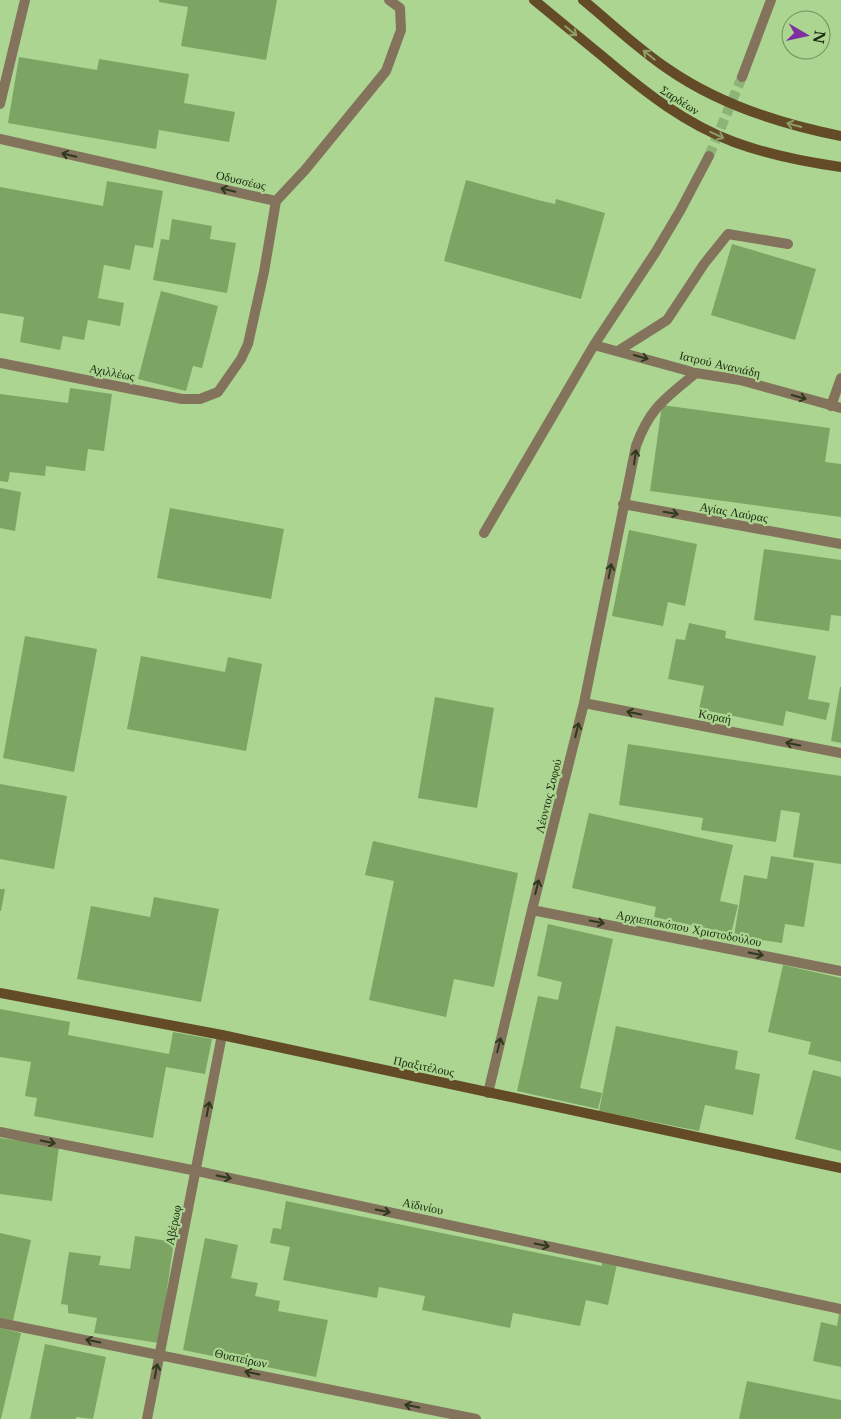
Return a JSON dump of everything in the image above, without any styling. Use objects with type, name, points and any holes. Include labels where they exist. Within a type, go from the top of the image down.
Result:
[{"type":"street","points":[[0,104],[25,0]]},
{"type":"street","name":"Οδυσσέως","points":[[0,140],[276,201],[306,170],[386,71],[401,30],[400,8],[390,0]]},
{"type":"street","name":"Σαρδέων","points":[[534,0],[638,86],[684,118],[723,137],[747,146],[787,158],[841,167]]},
{"type":"street","name":"Σαρδέων","points":[[583,0],[653,59],[687,82],[756,114],[841,136]]},
{"type":"street","points":[[742,77],[771,0]]},
{"type":"street","points":[[484,533],[594,345],[655,253],[680,211],[708,156]]},
{"type":"street","name":"Αχιλλέως","points":[[0,362],[182,399],[200,399],[218,392],[241,359],[248,344],[264,272],[276,201]]},
{"type":"street","points":[[618,351],[667,320],[704,264],[728,234],[788,244]]},
{"type":"street","name":"Ιατρού Ανανιάδη","points":[[594,345],[696,373],[740,380],[836,407]]},
{"type":"street","name":"Λέοντος Σοφού","points":[[488,1093],[584,703],[636,446],[642,429],[651,414],[663,400],[696,373]]},
{"type":"street","points":[[836,407],[841,378]]},
{"type":"street","name":"Αγίας Λαύρας","points":[[623,504],[841,544]]},
{"type":"street","name":"Κοραή","points":[[584,703],[841,753]]},
{"type":"street","name":"Αρχιεπισκόπου Χριστοδούλου","points":[[532,910],[841,971]]},
{"type":"street","name":"Πραξιτέλους","points":[[0,993],[222,1035],[841,1168]]},
{"type":"street","name":"Αβέρωφ","points":[[147,1419],[197,1171],[222,1035]]},
{"type":"street","name":"Αϊδινίου","points":[[0,1132],[197,1171],[841,1309]]},
{"type":"street","name":"Θυατείρων","points":[[0,1323],[476,1419]]},
{"type":"building","points":[[159,0],[277,0],[266,60],[181,46],[188,7],[159,2]]},
{"type":"building","points":[[19,57],[97,70],[99,59],[189,74],[184,103],[235,112],[229,142],[159,130],[156,149],[8,123]]},
{"type":"building","points":[[466,180],[538,200],[555,204],[556,199],[605,213],[581,299],[444,261]]},
{"type":"building","points":[[107,181],[163,191],[153,248],[135,245],[130,270],[104,265],[98,298],[124,303],[120,326],[88,320],[84,340],[63,336],[60,350],[20,342],[24,317],[0,313],[0,187],[103,206]]},
{"type":"building","points":[[172,219],[212,226],[210,239],[236,243],[227,293],[153,280],[161,239],[169,240]]},
{"type":"building","points":[[732,244],[816,269],[795,340],[711,315]]},
{"type":"building","points":[[161,291],[218,306],[202,368],[193,366],[186,391],[138,379]]},
{"type":"building","points":[[70,388],[112,394],[104,451],[88,449],[85,471],[46,466],[45,476],[10,472],[8,482],[0,481],[0,394],[68,403]]},
{"type":"building","points":[[662,405],[830,428],[825,462],[841,464],[841,517],[650,491]]},
{"type":"building","points":[[0,488],[21,492],[15,531],[0,528]]},
{"type":"building","points":[[170,508],[284,529],[271,599],[157,578]]},
{"type":"building","points":[[629,530],[697,544],[685,606],[668,602],[663,626],[612,616]]},
{"type":"building","points":[[764,549],[841,560],[841,616],[831,615],[829,631],[754,620]]},
{"type":"building","points":[[689,623],[726,631],[725,638],[816,656],[808,699],[830,703],[826,720],[786,711],[783,726],[699,709],[704,686],[668,679],[676,639],[685,640]]},
{"type":"building","points":[[25,636],[97,649],[74,772],[3,758]]},
{"type":"building","points":[[141,656],[225,672],[228,657],[262,664],[246,751],[127,729]]},
{"type":"building","points":[[841,687],[841,743],[831,741]]},
{"type":"building","points":[[435,697],[494,708],[477,808],[418,798]]},
{"type":"building","points":[[628,744],[841,776],[841,864],[793,857],[800,813],[781,810],[776,842],[701,830],[703,818],[619,805]]},
{"type":"building","points":[[0,784],[67,796],[54,869],[0,859]]},
{"type":"building","points":[[589,813],[733,845],[720,901],[738,905],[731,934],[654,917],[656,907],[572,888]]},
{"type":"building","points":[[373,841],[518,873],[494,987],[454,979],[446,1017],[369,1000],[394,881],[365,875]]},
{"type":"building","points":[[771,856],[814,863],[804,927],[785,924],[782,943],[734,936],[744,875],[767,879]]},
{"type":"building","points":[[0,889],[5,889],[1,911],[0,911]]},
{"type":"building","points":[[154,897],[219,909],[201,1002],[77,979],[91,906],[150,917]]},
{"type":"building","points":[[548,924],[613,939],[580,1088],[602,1093],[598,1109],[517,1091],[538,996],[558,1000],[562,982],[537,976]]},
{"type":"building","points":[[783,965],[841,978],[841,1062],[808,1054],[811,1042],[768,1032]]},
{"type":"building","points":[[0,1009],[70,1022],[68,1035],[169,1054],[173,1032],[212,1039],[205,1074],[166,1067],[153,1138],[34,1116],[37,1098],[25,1096],[31,1062],[0,1057]]},
{"type":"building","points":[[616,1026],[738,1051],[735,1069],[760,1074],[753,1115],[705,1105],[699,1131],[599,1111]]},
{"type":"building","points":[[813,1070],[841,1077],[841,1151],[795,1139]]},
{"type":"building","points":[[0,1138],[59,1146],[52,1201],[0,1194]]},
{"type":"building","points":[[286,1201],[602,1266],[602,1261],[617,1264],[608,1305],[586,1300],[580,1326],[513,1313],[510,1328],[422,1310],[425,1296],[379,1287],[377,1298],[283,1280],[290,1247],[270,1243],[273,1228],[281,1229]]},
{"type":"building","points":[[0,1233],[31,1240],[13,1321],[0,1318]]},
{"type":"building","points":[[135,1236],[174,1242],[159,1343],[94,1333],[97,1318],[68,1313],[68,1305],[61,1304],[69,1252],[101,1256],[99,1265],[130,1269]]},
{"type":"building","points":[[205,1238],[238,1245],[231,1278],[258,1283],[255,1296],[280,1301],[278,1311],[328,1320],[316,1377],[183,1350]]},
{"type":"building","points":[[839,1314],[841,1314],[841,1367],[813,1361],[821,1322],[837,1326]]},
{"type":"building","points":[[0,1328],[21,1333],[1,1419],[0,1419]]},
{"type":"building","points":[[45,1344],[106,1357],[93,1419],[76,1417],[76,1419],[30,1419]]},
{"type":"building","points":[[747,1381],[841,1400],[841,1419],[739,1419]]},
{"type":"tunnel","points":[[709,156],[742,77]]}]
